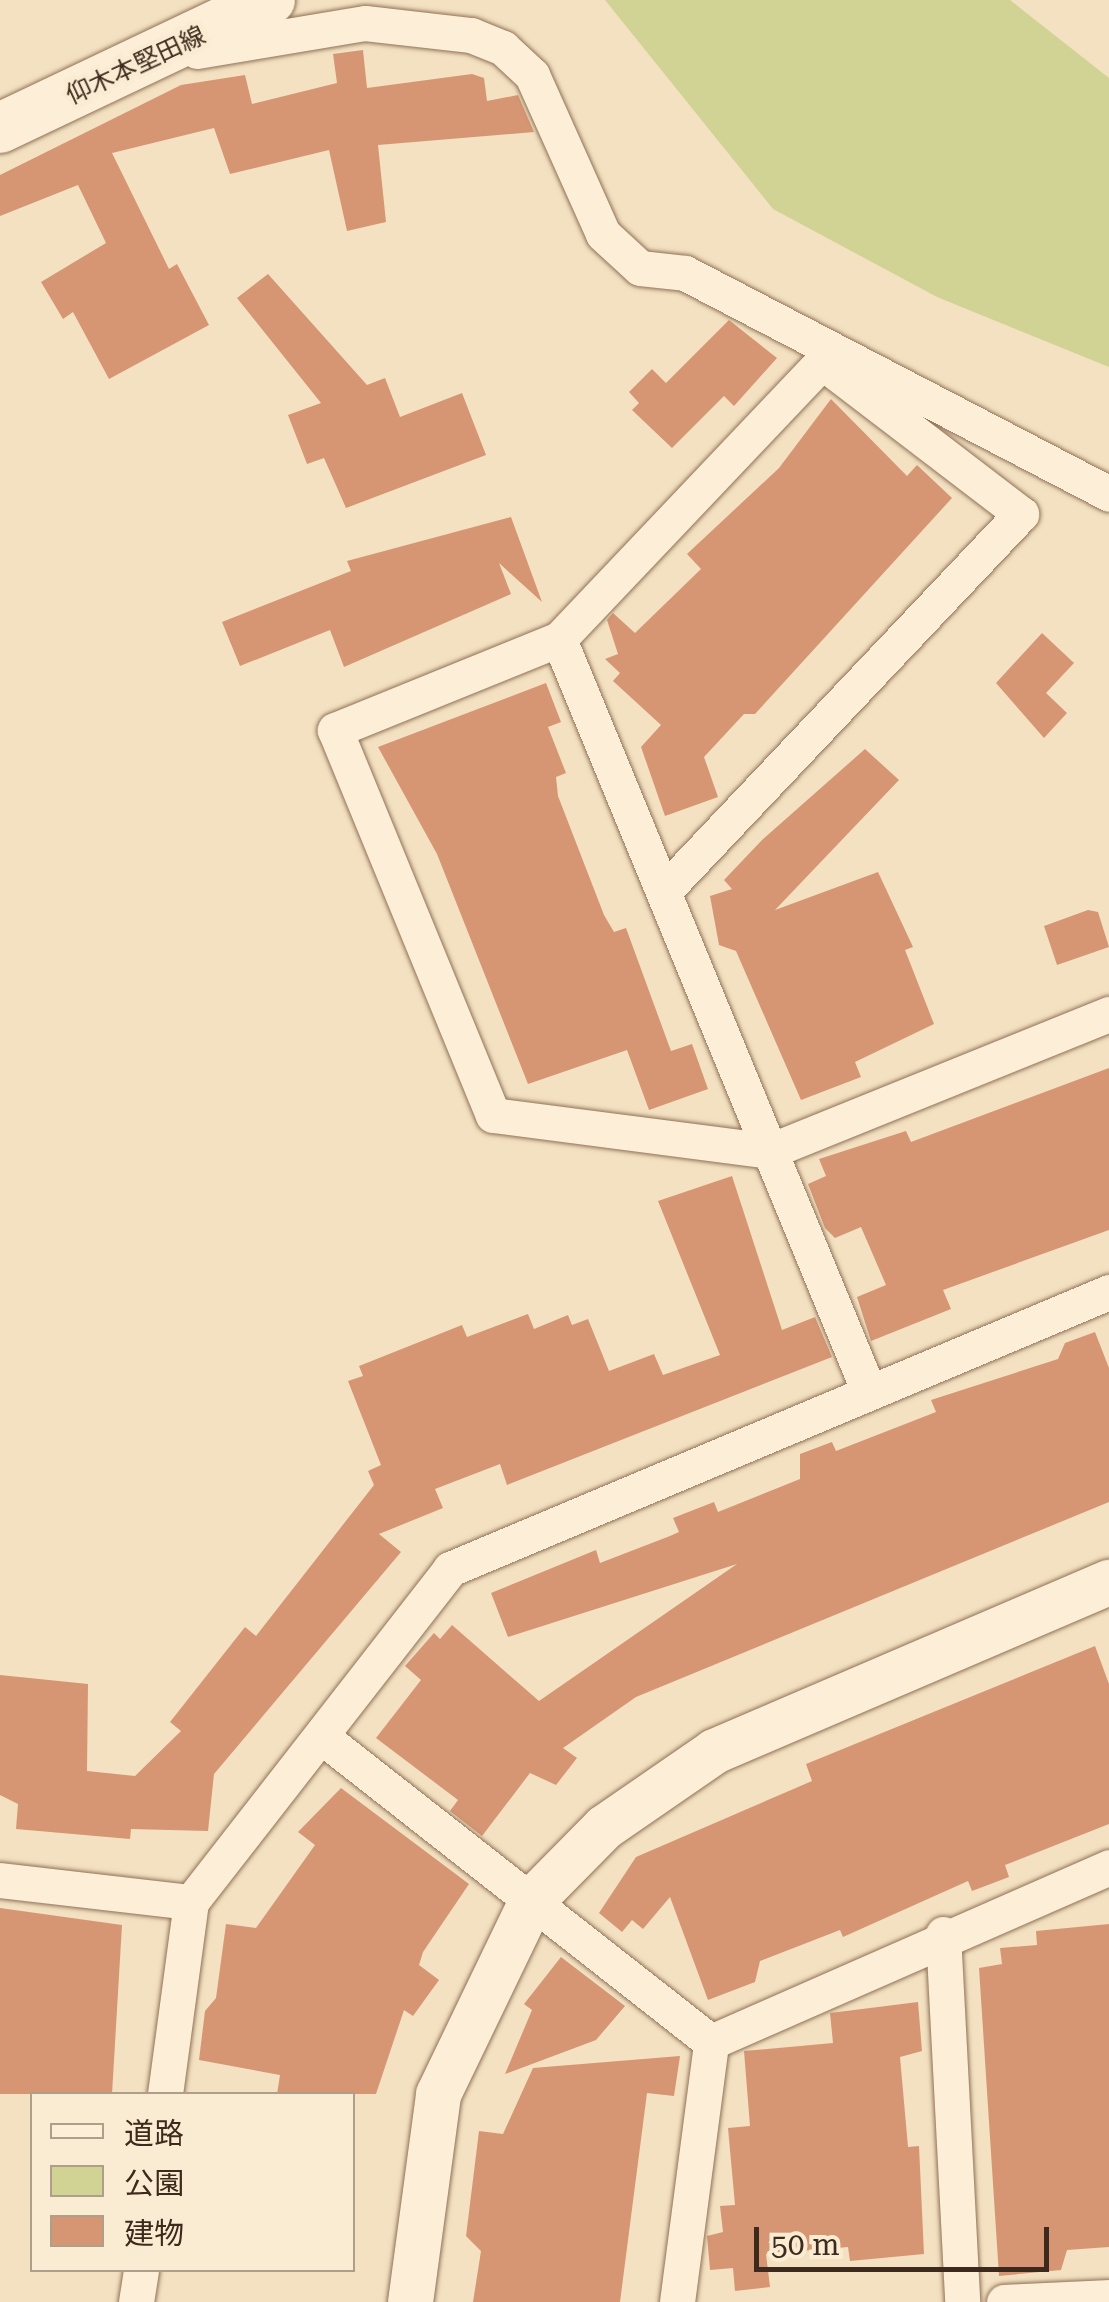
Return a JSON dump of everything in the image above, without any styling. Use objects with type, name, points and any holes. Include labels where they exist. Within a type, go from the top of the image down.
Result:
[{"type":"main road","name":"仰木本堅田線","points":[[0,128],[148,62],[270,0]]},
{"type":"street","points":[[148,62],[306,26],[366,23],[472,35],[503,48],[532,75],[603,234],[640,268],[684,273],[1109,494]]},
{"type":"street","points":[[665,890],[1021,514],[822,362],[559,639],[335,730],[493,1115],[770,1152],[1109,1014]]},
{"type":"street","points":[[559,639],[868,1392]]},
{"type":"street","points":[[165,2092],[191,1902],[450,1569],[1109,1292]]},
{"type":"street","points":[[410,2302],[438,2094],[531,1902],[604,1827],[714,1751],[1109,1582]]},
{"type":"street","points":[[322,1737],[710,2042]]},
{"type":"street","points":[[710,2042],[943,1934],[1109,1867]]},
{"type":"street","points":[[0,1880],[191,1902]]},
{"type":"street","points":[[943,1934],[962,2302]]},
{"type":"street","points":[[677,2302],[710,2042]]},
{"type":"street","points":[[136,2302],[140,2272]]},
{"type":"street","points":[[1004,2302],[1109,2297]]},
{"type":"green space","points":[[605,0],[1010,0],[1109,78],[1109,367],[937,297],[773,209]]},
{"type":"building","points":[[363,50],[367,88],[472,74],[484,78],[487,101],[518,95],[534,132],[378,145],[386,222],[347,231],[329,150],[230,174],[214,128],[112,153],[169,269],[177,264],[209,325],[109,379],[73,312],[63,319],[41,282],[106,243],[78,185],[0,216],[0,175],[181,85],[245,75],[252,104],[337,83],[333,54]]},
{"type":"building","points":[[268,274],[367,385],[385,378],[400,417],[462,393],[486,455],[346,508],[324,458],[307,464],[288,415],[321,403],[237,298]]},
{"type":"building","points":[[729,320],[777,358],[734,406],[724,396],[672,448],[632,410],[639,403],[629,392],[652,369],[666,383]]},
{"type":"building","points":[[831,399],[907,476],[917,465],[952,498],[755,714],[744,714],[704,757],[718,797],[665,816],[641,747],[661,725],[613,681],[620,673],[605,659],[618,654],[607,620],[613,613],[635,633],[701,569],[687,554],[779,468]]},
{"type":"building","points":[[511,517],[542,602],[499,563],[511,594],[344,667],[330,630],[240,666],[222,622],[351,571],[347,561]]},
{"type":"building","points":[[1042,633],[1074,663],[1046,693],[1067,713],[1044,738],[996,683]]},
{"type":"building","points":[[546,683],[561,722],[548,727],[566,773],[556,777],[558,796],[604,915],[614,932],[626,928],[671,1051],[692,1044],[708,1089],[649,1110],[627,1050],[528,1084],[437,854],[378,747]]},
{"type":"building","points":[[865,749],[899,780],[775,910],[878,872],[913,947],[905,950],[934,1024],[855,1062],[861,1077],[801,1100],[736,951],[719,945],[710,896],[732,889],[724,880],[762,840]]},
{"type":"building","points":[[1088,910],[1098,912],[1109,947],[1057,965],[1044,926]]},
{"type":"building","points":[[1109,1068],[1109,1230],[943,1290],[951,1309],[871,1341],[857,1297],[886,1285],[861,1227],[835,1238],[825,1228],[808,1184],[826,1176],[819,1159],[906,1131],[911,1142]]},
{"type":"building","points":[[732,1176],[782,1330],[815,1317],[832,1357],[507,1485],[500,1464],[435,1489],[443,1508],[379,1534],[401,1552],[214,1774],[208,1831],[131,1829],[130,1839],[16,1829],[18,1804],[0,1795],[0,1675],[88,1684],[87,1771],[135,1776],[181,1731],[170,1722],[245,1627],[256,1636],[374,1485],[368,1471],[381,1465],[348,1381],[363,1376],[359,1366],[462,1325],[467,1337],[528,1314],[534,1329],[568,1315],[572,1325],[588,1319],[609,1371],[654,1354],[663,1375],[720,1355],[658,1201]]},
{"type":"building","points":[[1095,1332],[1109,1368],[1109,1502],[636,1697],[563,1748],[577,1758],[556,1785],[530,1773],[482,1836],[450,1811],[458,1800],[376,1738],[421,1680],[405,1666],[434,1633],[440,1639],[452,1625],[539,1701],[737,1564],[508,1637],[491,1593],[596,1550],[600,1563],[670,1536],[679,1532],[673,1518],[714,1502],[718,1512],[800,1479],[800,1454],[832,1442],[836,1451],[936,1412],[931,1400],[1058,1359],[1065,1343]]},
{"type":"building","points":[[1095,1646],[1109,1684],[1109,1824],[1005,1865],[1009,1877],[972,1891],[968,1881],[843,1937],[840,1930],[760,1961],[755,1982],[708,2000],[670,1897],[643,1929],[632,1920],[622,1932],[599,1913],[636,1857],[812,1781],[806,1764]]},
{"type":"building","points":[[341,1788],[469,1884],[423,1952],[419,1965],[439,1980],[413,2016],[404,2010],[376,2094],[277,2092],[280,2075],[199,2060],[205,2011],[216,1998],[226,1924],[256,1928],[315,1845],[298,1832]]},
{"type":"building","points":[[0,1908],[122,1925],[112,2092],[0,2094]]},
{"type":"building","points":[[1109,1924],[1109,2247],[1067,2250],[1061,2270],[999,2276],[979,1968],[1002,1964],[1000,1948],[1037,1945],[1036,1931]]},
{"type":"building","points":[[561,1957],[625,2006],[596,2040],[505,2074],[532,2010],[524,2004]]},
{"type":"building","points":[[918,2002],[922,2051],[900,2057],[908,2147],[919,2146],[924,2254],[850,2261],[848,2247],[766,2254],[770,2287],[735,2291],[733,2268],[710,2270],[707,2236],[723,2232],[720,2206],[735,2205],[728,2128],[750,2126],[744,2051],[833,2043],[830,2013]]},
{"type":"building","points":[[680,2056],[674,2096],[647,2093],[620,2302],[473,2302],[481,2251],[466,2236],[479,2131],[503,2134],[533,2068]]}]
